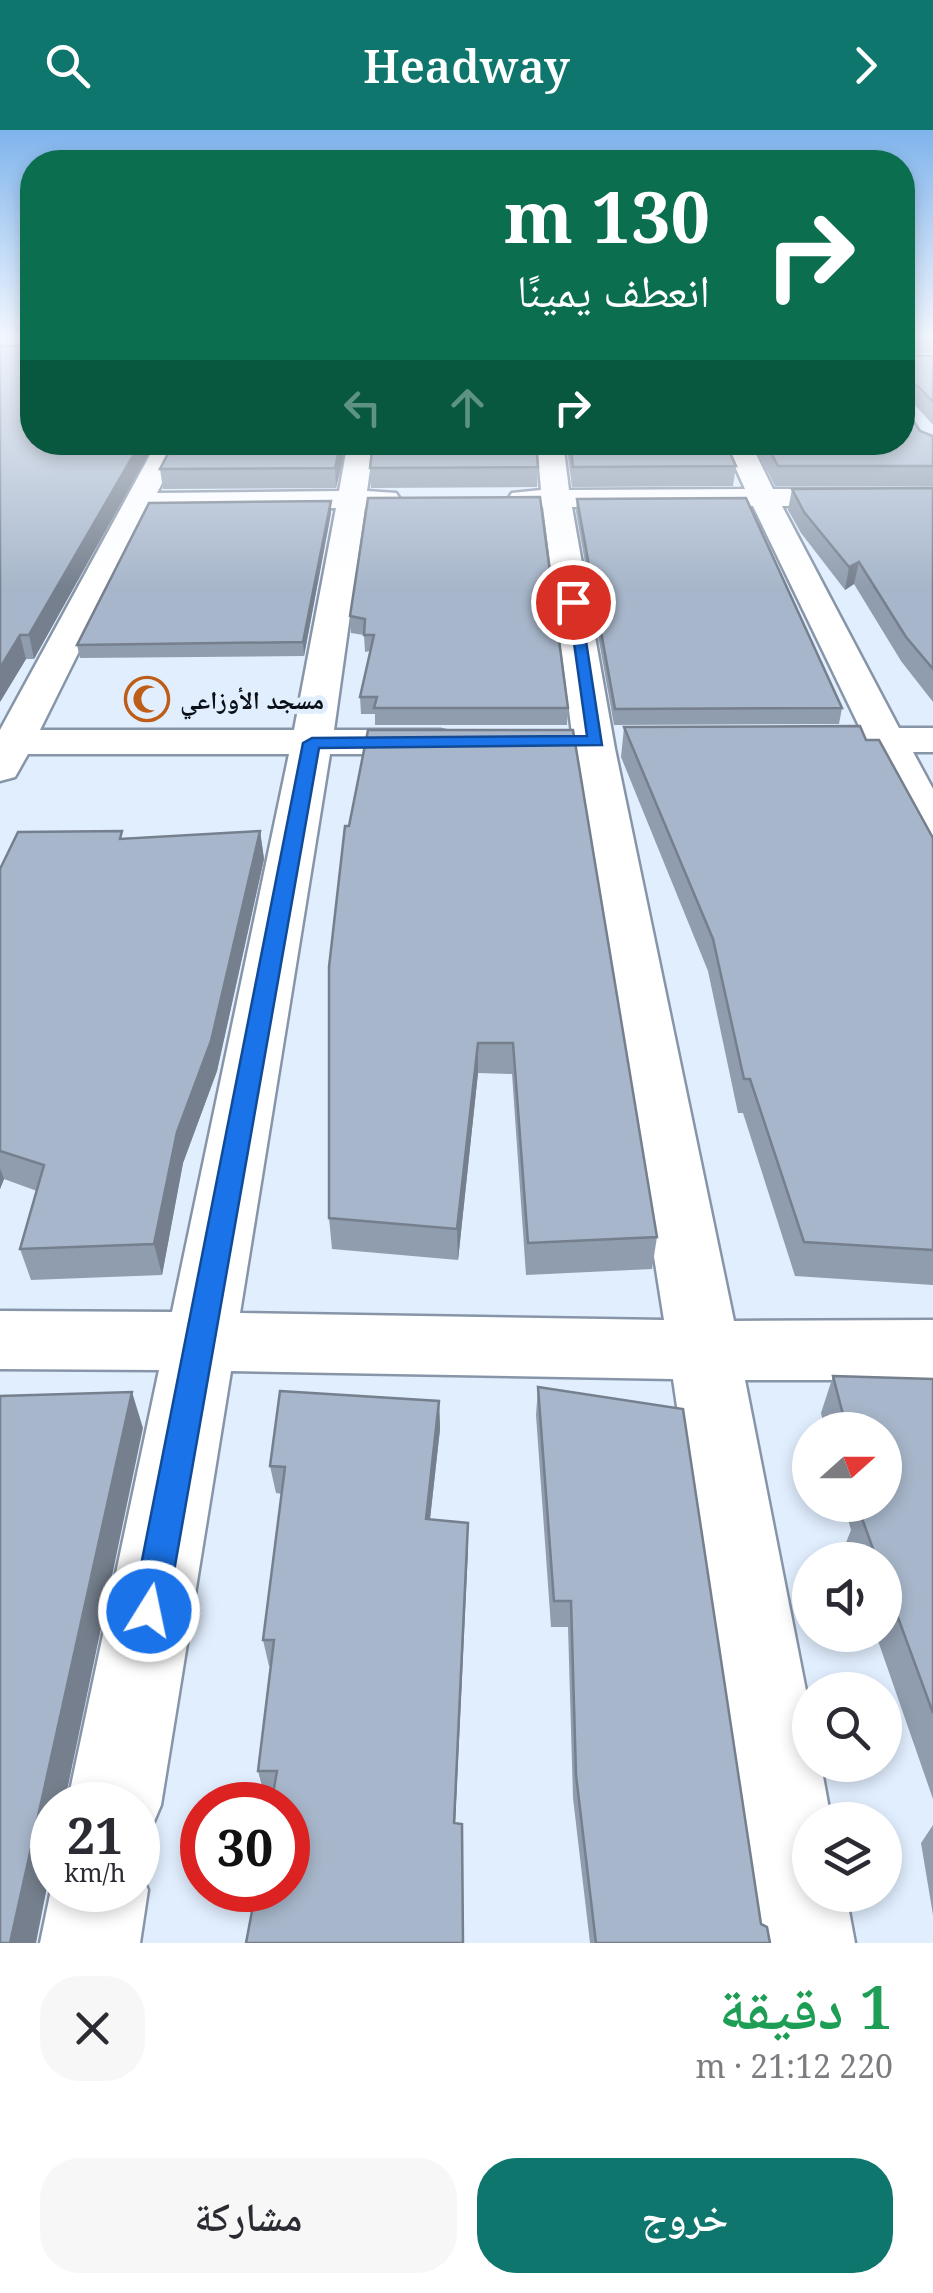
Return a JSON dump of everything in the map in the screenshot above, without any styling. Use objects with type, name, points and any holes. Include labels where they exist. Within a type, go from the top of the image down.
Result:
[{"type":"street","points":[[163,455],[5,750],[482,742]]},
{"type":"street","points":[[118,1782],[312,743],[379,499],[365,455]]},
{"type":"street","points":[[744,455],[805,588],[933,830]]},
{"type":"street","points":[[805,1943],[706,1353],[596,741],[535,480],[766,497],[933,497]]},
{"type":"street","points":[[139,502],[379,499]]},
{"type":"street","points":[[749,741],[933,740]]},
{"type":"street","points":[[0,1340],[198,1340],[706,1353],[933,1350]]},
{"type":"street","points":[[90,1943],[95,1912]]},
{"type":"building","points":[[0,420],[20,420],[20,455],[133,455],[29,635],[20,635],[0,668]]},
{"type":"building","points":[[915,424],[920,431],[933,436],[933,466],[778,466],[772,455],[915,455]]},
{"type":"building","points":[[167,455],[338,455],[335,468],[160,469]]},
{"type":"building","points":[[372,455],[537,455],[538,467],[370,468]]},
{"type":"building","points":[[572,455],[731,455],[736,466],[573,467]]},
{"type":"building","points":[[933,488],[933,669],[906,637],[859,562],[849,567],[804,512],[792,489]]},
{"type":"building","points":[[540,497],[568,708],[374,708],[377,697],[360,697],[374,635],[364,635],[365,619],[350,616],[368,498]]},
{"type":"building","points":[[746,498],[842,708],[615,709],[577,499]]},
{"type":"building","points":[[331,501],[303,642],[77,645],[149,503]]},
{"type":"building","points":[[860,726],[866,740],[879,740],[933,838],[933,1250],[804,1242],[750,1079],[744,1079],[713,939],[624,727]]},
{"type":"building","points":[[368,730],[573,730],[657,1237],[528,1243],[513,1043],[478,1043],[457,1229],[329,1218],[329,967],[345,826],[349,826]]},
{"type":"building","points":[[122,831],[120,839],[260,831],[211,1041],[177,1132],[154,1244],[20,1249],[44,1165],[0,1151],[0,869],[18,832]]},
{"type":"building","points":[[833,1376],[933,1379],[933,1713],[902,1628],[902,1542],[871,1542],[863,1522],[902,1522],[902,1412],[842,1412]]},
{"type":"building","points":[[538,1387],[683,1409],[761,1924],[767,1927],[770,1943],[596,1943],[576,1775],[571,1601],[554,1601]]},
{"type":"building","points":[[280,1391],[439,1401],[426,1519],[468,1523],[454,1823],[462,1824],[463,1943],[246,1943],[252,1912],[310,1912],[310,1782],[275,1782],[277,1771],[258,1771],[274,1640],[263,1640],[285,1467],[270,1466]]},
{"type":"building","points":[[132,1392],[46,1782],[30,1782],[30,1853],[10,1943],[0,1943],[0,1396]]},
{"type":"place","name":"مسجد الأوزاعي","points":[[147,699]]},
{"type":"route","points":[[149,1611],[312,743],[596,741],[573,602]]}]
